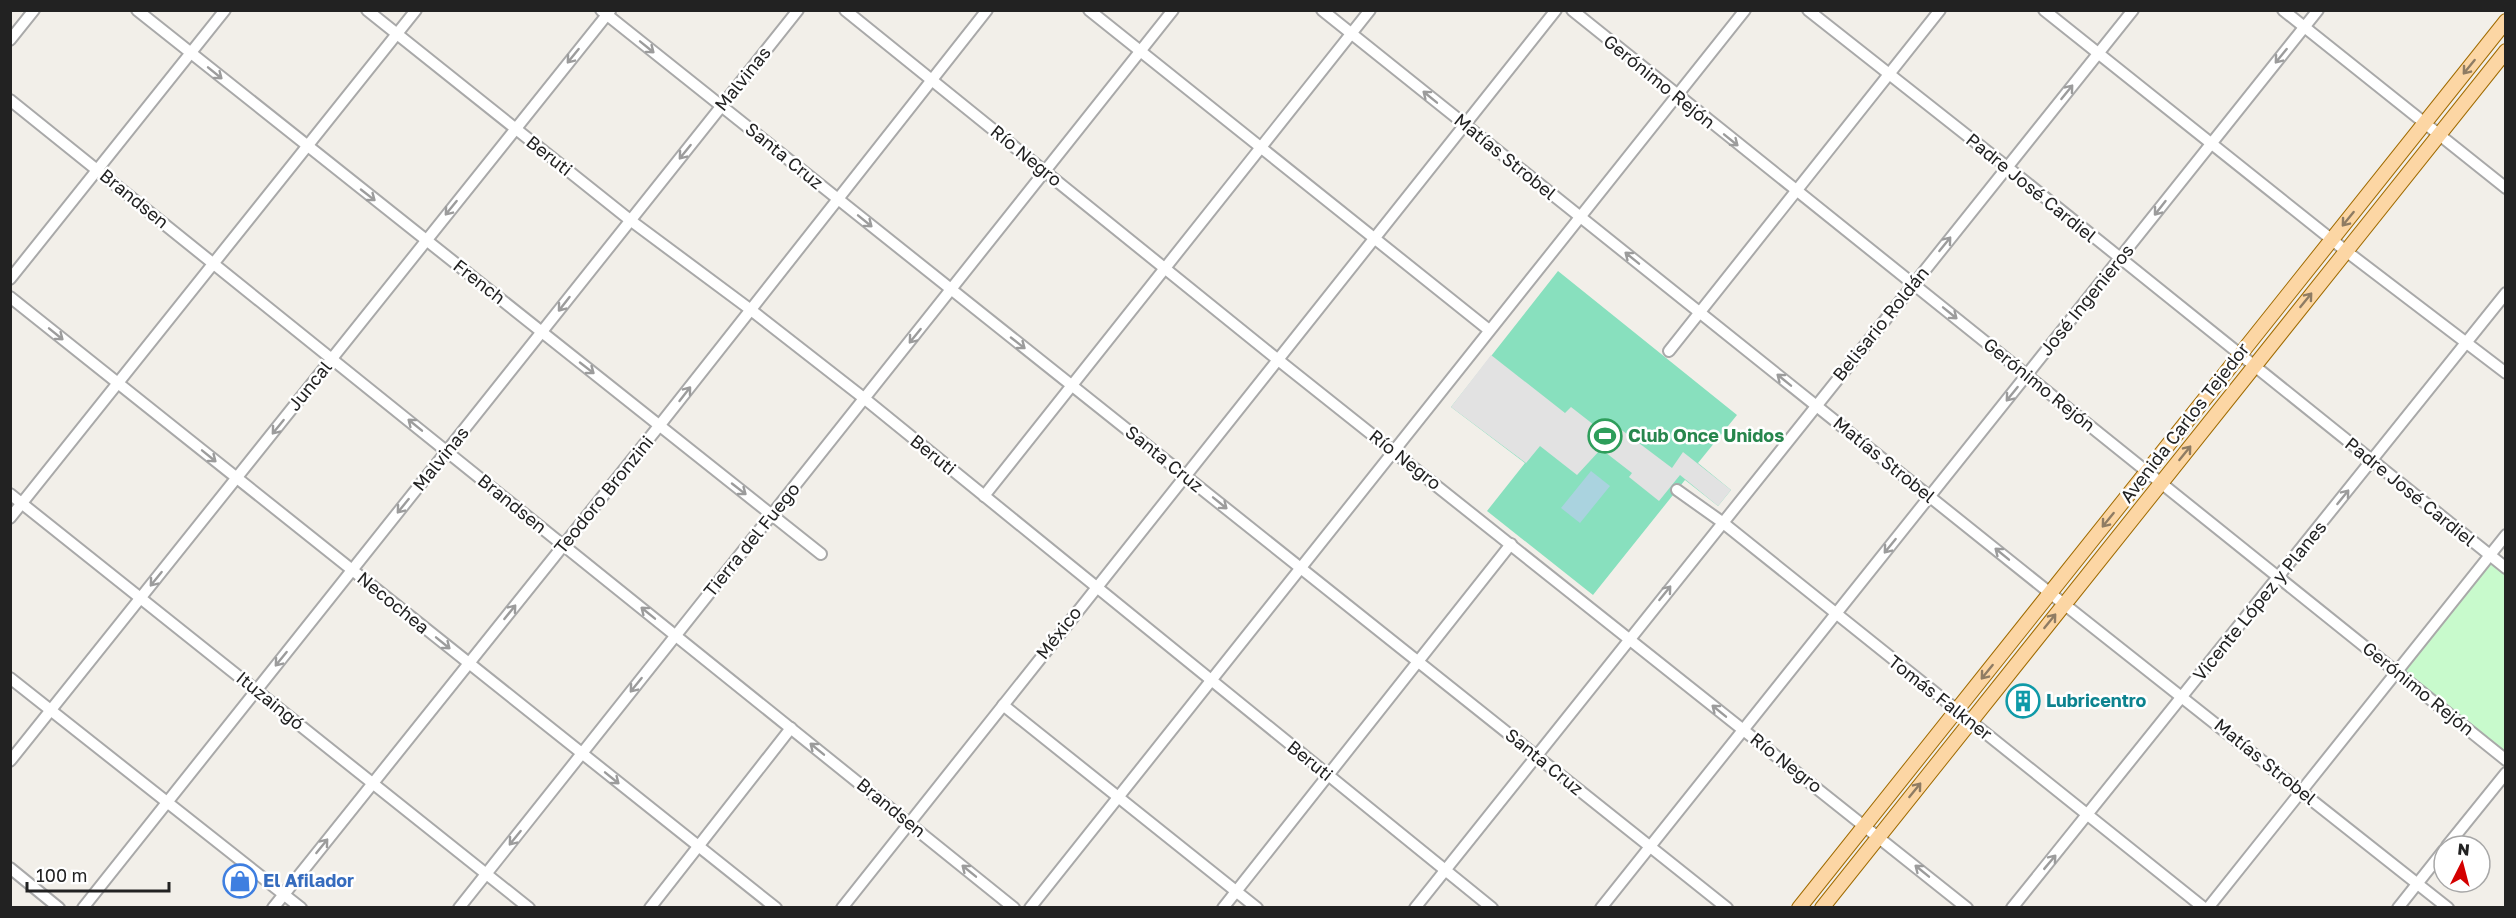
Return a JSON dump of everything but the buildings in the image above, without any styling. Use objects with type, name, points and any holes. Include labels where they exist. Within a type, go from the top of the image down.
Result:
[{"type":"main road","name":"Avenida Carlos Tejedor","points":[[1800,908],[2505,21]]},
{"type":"main road","name":"Avenida Carlos Tejedor","points":[[1822,908],[2505,51]]},
{"type":"street","points":[[10,40],[34,10]]},
{"type":"street","name":"French","points":[[137,10],[306,147],[820,554]]},
{"type":"street","points":[[10,279],[225,10]]},
{"type":"street","name":"Beruti","points":[[367,10],[630,220],[865,399],[1492,908]]},
{"type":"street","points":[[10,518],[416,10]]},
{"type":"street","name":"Malvinas","points":[[83,908],[798,10]]},
{"type":"street","name":"Río Negro","points":[[845,10],[1277,359],[1967,908]]},
{"type":"street","name":"Teodoro Bronzini","points":[[273,908],[659,426],[987,10]]},
{"type":"street","points":[[1089,10],[1489,330]]},
{"type":"street","name":"Tierra del Fuego","points":[[459,908],[1173,10]]},
{"type":"street","name":"Matías Strobel","points":[[1322,10],[2050,593],[2184,696],[2448,908]]},
{"type":"street","points":[[984,496],[1370,10]]},
{"type":"street","name":"México","points":[[842,908],[1556,10]]},
{"type":"street","name":"Gerónimo Rejón","points":[[1572,10],[2505,760]]},
{"type":"street","points":[[1030,908],[1745,10]]},
{"type":"street","name":"Padre José Cardiel","points":[[1808,10],[2007,167],[2119,260],[2505,568]]},
{"type":"street","points":[[1669,351],[1940,10]]},
{"type":"street","points":[[2044,10],[2346,251],[2505,374]]},
{"type":"street","name":"Belisario Roldán","points":[[1415,908],[2133,10]]},
{"type":"street","points":[[2283,10],[2505,188]]},
{"type":"street","name":"José Ingenieros","points":[[1601,908],[2318,10]]},
{"type":"street","name":"Santa Cruz","points":[[606,12],[1727,908]]},
{"type":"street","name":"Juncal","points":[[10,761],[606,12]]},
{"type":"street","name":"Brandsen","points":[[10,100],[1014,908]]},
{"type":"street","name":"Vicente López y Planes","points":[[2013,908],[2505,293]]},
{"type":"street","name":"Necochea","points":[[10,297],[776,908]]},
{"type":"street","name":"Tomás Falkner","points":[[1677,490],[1722,522],[1835,615],[2206,908]]},
{"type":"street","name":"Ituzaingó","points":[[10,494],[529,908]]},
{"type":"street","points":[[2206,908],[2505,535]]},
{"type":"street","points":[[1223,908],[1511,544]]},
{"type":"street","points":[[10,678],[301,908]]},
{"type":"street","points":[[1002,705],[1257,908]]},
{"type":"street","points":[[650,908],[791,728]]},
{"type":"street","points":[[2457,834],[2505,773]]},
{"type":"street","points":[[2398,908],[2432,865]]},
{"type":"street","points":[[10,868],[59,908]]},
{"type":"green space","name":"Club Once Unidos","points":[[1558,271],[1737,415],[1698,463],[1731,490],[1718,506],[1685,480],[1593,595],[1487,511],[1525,463],[1451,407]]},
{"type":"green space","points":[[2490,562],[2505,575],[2505,753],[2403,672]]},
{"type":"shaded area","points":[[1491,355],[1565,413],[1571,407],[1603,432],[1611,422],[1672,468],[1683,452],[1731,490],[1718,506],[1680,475],[1659,501],[1629,477],[1632,473],[1601,449],[1577,475],[1540,446],[1526,463],[1451,407]]},
{"type":"water","points":[[1591,471],[1610,486],[1580,523],[1561,508]]},
{"type":"place","name":"Club Once Unidos","points":[[1605,436]]},
{"type":"place","name":"Lubricentro","points":[[2023,701]]},
{"type":"place","name":"El Afilador","points":[[240,881]]}]
